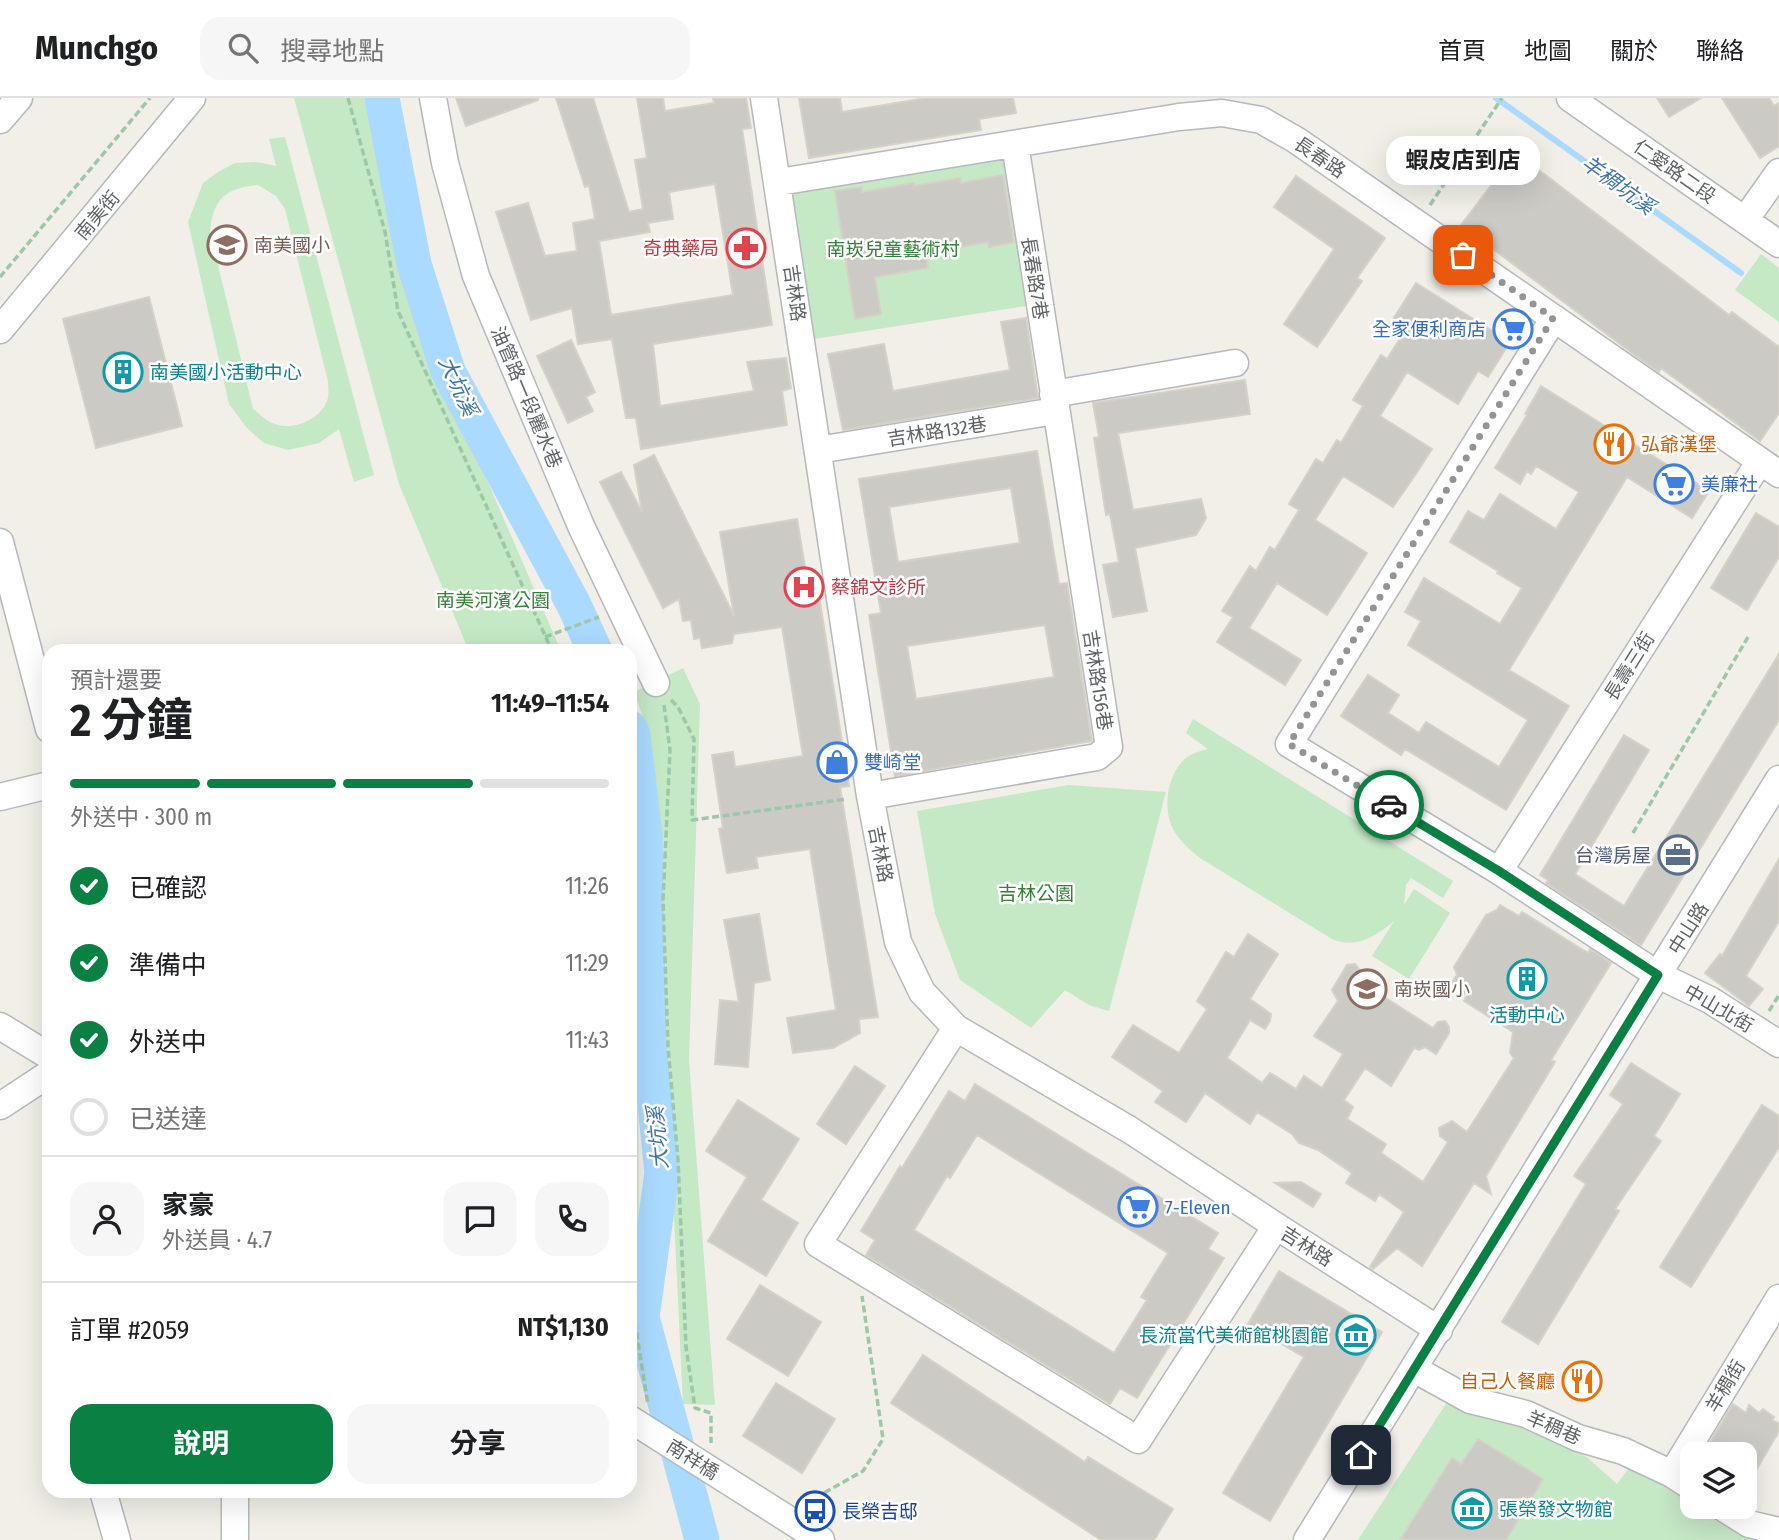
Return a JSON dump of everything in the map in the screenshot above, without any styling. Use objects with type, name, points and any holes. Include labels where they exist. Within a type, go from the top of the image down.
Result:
[{"type":"street","points":[[0,120],[19,98]]},
{"type":"street","name":"南美街","points":[[0,330],[191,98]]},
{"type":"street","name":"油管路一段麗水巷","points":[[433,98],[445,163],[475,276],[581,526],[656,683]]},
{"type":"street","name":"吉林路","points":[[764,98],[779,182],[870,796],[898,942],[922,992],[956,1028],[1130,1130],[1439,1329]]},
{"type":"street","name":"仁愛路二段","points":[[1570,98],[1779,244]]},
{"type":"street","name":"長春路","points":[[779,182],[1179,117],[1222,113],[1261,120],[1296,140],[1769,467]]},
{"type":"street","name":"長春路7巷","points":[[1015,144],[1054,403]]},
{"type":"street","points":[[1745,220],[1779,172]]},
{"type":"street","name":"中山北街","points":[[1553,318],[1289,744],[1499,871],[1658,975],[1710,999],[1779,1044]]},
{"type":"street","name":"吉林路132巷","points":[[818,450],[1054,403],[1235,363]]},
{"type":"street","name":"吉林路156巷","points":[[870,796],[1097,757],[1109,747],[1054,403]]},
{"type":"street","name":"長壽三街","points":[[1499,871],[1769,467]]},
{"type":"street","points":[[0,542],[42,702]]},
{"type":"street","name":"中山路","points":[[1307,1540],[1779,779]]},
{"type":"street","points":[[0,797],[42,787]]},
{"type":"street","points":[[0,1026],[42,1052]]},
{"type":"street","points":[[956,1028],[818,1244],[858,1269],[1138,1440],[1276,1226]]},
{"type":"street","points":[[0,1106],[42,1079]]},
{"type":"street","name":"羊稠街","points":[[1703,1442],[1779,1298]]},
{"type":"street","name":"羊稠巷","points":[[1414,1369],[1470,1400],[1526,1414],[1578,1438],[1623,1451],[1680,1480]]},
{"type":"street","name":"南祥橋","points":[[639,1413],[757,1499],[821,1540]]},
{"type":"street","points":[[105,1498],[117,1540]]},
{"type":"street","points":[[234,1540],[235,1498]]},
{"type":"street","points":[[1741,1519],[1749,1524],[1779,1531]]},
{"type":"path","points":[[0,276],[150,98]]},
{"type":"path","points":[[348,98],[385,232],[398,312],[548,644]]},
{"type":"path","points":[[1417,224],[1502,98]]},
{"type":"path","points":[[545,637],[603,616]]},
{"type":"path","points":[[1633,833],[1748,637]]},
{"type":"path","points":[[656,683],[678,708],[694,739],[692,820],[870,796]]},
{"type":"path","points":[[656,683],[666,709],[670,750],[664,913],[668,1047],[678,1160],[686,1347],[695,1408],[711,1413],[711,1443]]},
{"type":"path","points":[[804,1504],[863,1471],[883,1439],[858,1269]]},
{"type":"path","points":[[637,1386],[639,1413]]},
{"type":"green space","name":"南美河濱公園","points":[[294,98],[364,98],[445,383],[558,644],[466,644],[399,484]]},
{"type":"green space","points":[[285,137],[374,475],[354,482],[339,429],[319,443],[288,450],[264,443],[247,428],[229,404],[188,222],[203,183],[218,172],[235,163],[257,162],[276,166],[269,139]],"holes":[[[258,185],[276,196],[285,209],[328,381],[328,398],[320,412],[305,422],[288,426],[272,423],[253,409],[210,232],[214,211],[229,192]]]},
{"type":"green space","name":"南崁兒童藝術村","points":[[1007,152],[1032,305],[814,339],[790,187]]},
{"type":"green space","points":[[1761,254],[1779,268],[1779,322],[1735,290]]},
{"type":"green space","points":[[683,668],[700,704],[689,1060],[715,1405],[683,1404],[651,740],[637,700],[637,691]]},
{"type":"green space","points":[[1193,719],[1453,881],[1443,898],[1411,878],[1406,885],[1404,905],[1414,889],[1450,913],[1409,979],[1372,956],[1394,921],[1365,940],[1349,943],[1332,939],[1200,858],[1181,841],[1168,815],[1170,783],[1174,773],[1187,757],[1208,749],[1186,733]]},
{"type":"green space","name":"吉林公園","points":[[1069,785],[1166,792],[1109,1011],[1089,1005],[1065,990],[1031,1028],[960,980],[935,914],[917,811]]},
{"type":"green space","points":[[637,1023],[638,1062],[637,1309]]},
{"type":"green space","name":"張榮發文物館","points":[[1451,1396],[1534,1426],[1588,1458],[1617,1484],[1632,1464],[1680,1494],[1680,1519],[1722,1519],[1756,1540],[1358,1540]]},
{"type":"building","points":[[456,98],[538,98],[538,100],[466,126]]},
{"type":"building","points":[[556,98],[593,98],[629,212],[643,209],[635,160],[647,158],[637,98],[663,98],[665,111],[714,103],[713,98],[746,98],[751,128],[742,129],[772,325],[653,344],[660,406],[754,391],[747,362],[786,358],[791,388],[782,391],[787,425],[641,449],[636,418],[626,418],[612,339],[578,344],[572,308],[531,320],[496,212],[528,203],[545,256],[577,251],[573,223],[595,219],[589,185],[585,187]],"holes":[[[715,184],[733,295],[611,315],[599,241],[650,232],[648,223],[673,219],[669,192]]]},
{"type":"building","points":[[799,98],[840,98],[842,112],[926,98],[1013,98],[1016,113],[979,119],[981,130],[809,158]]},
{"type":"building","points":[[1657,98],[1701,98],[1669,117]]},
{"type":"building","points":[[1722,98],[1769,98],[1774,106],[1779,103],[1779,146],[1760,158]]},
{"type":"building","points":[[1510,148],[1729,315],[1732,312],[1779,347],[1779,413],[1760,441],[1661,368],[1659,372],[1632,353],[1461,225],[1496,179],[1490,174]]},
{"type":"building","points":[[1003,175],[1014,242],[989,247],[988,242],[926,253],[928,268],[875,277],[881,314],[855,319],[835,191],[862,187],[862,192],[960,178],[961,183]]},
{"type":"building","points":[[1296,176],[1385,238],[1357,278],[1362,281],[1317,347],[1284,324],[1334,249],[1274,207]]},
{"type":"building","points":[[1416,283],[1510,342],[1488,377],[1478,371],[1458,404],[1407,372],[1380,416],[1432,449],[1393,507],[1343,476],[1315,520],[1367,553],[1327,615],[1277,583],[1249,628],[1301,660],[1285,685],[1217,642],[1233,617],[1222,611],[1250,566],[1256,571],[1270,547],[1275,550],[1299,510],[1289,504],[1316,459],[1323,463],[1337,440],[1341,443],[1363,406],[1353,400],[1381,355],[1387,359],[1408,326],[1394,318]]},
{"type":"building","name":"南美國小活動中心","points":[[149,297],[182,426],[96,448],[63,319]]},
{"type":"building","points":[[1026,318],[1038,398],[843,430],[828,354],[884,344],[893,391],[1010,370],[1001,322]]},
{"type":"building","points":[[571,340],[595,392],[586,397],[593,411],[568,423],[537,356]]},
{"type":"building","points":[[1245,380],[1250,414],[1118,433],[1133,510],[1201,499],[1206,518],[1196,535],[1135,548],[1147,611],[1113,617],[1103,565],[1119,562],[1110,514],[1106,515],[1094,438],[1099,437],[1093,403]]},
{"type":"building","points":[[1541,386],[1709,491],[1692,518],[1627,477],[1509,670],[1569,706],[1506,810],[1405,749],[1401,755],[1341,716],[1368,675],[1399,695],[1388,713],[1419,733],[1426,722],[1499,767],[1528,720],[1408,645],[1421,621],[1405,612],[1424,578],[1500,624],[1522,588],[1450,542],[1468,511],[1484,520],[1500,494],[1556,529],[1579,492],[1536,466],[1531,474],[1527,471],[1520,484],[1495,468]]},
{"type":"building","points":[[1037,451],[1059,584],[1067,583],[1092,741],[895,776],[869,615],[881,613],[859,479]],"holes":[[[1011,488],[1020,543],[898,562],[889,507]],[[1045,625],[1054,677],[916,699],[907,646]]]},
{"type":"building","points":[[654,455],[734,616],[720,532],[797,519],[808,585],[817,583],[849,786],[840,787],[878,1017],[859,1019],[860,1033],[833,1048],[793,1053],[787,1018],[836,1010],[810,849],[756,857],[758,868],[727,873],[719,829],[723,828],[712,755],[733,752],[735,767],[803,756],[782,627],[734,634],[732,643],[702,648],[700,638],[694,639],[691,620],[683,621],[679,599],[663,608],[600,482],[621,472],[642,512],[634,465]]},
{"type":"building","points":[[1756,513],[1779,527],[1779,557],[1747,610],[1711,588]]},
{"type":"building","points":[[1779,654],[1779,720],[1641,945],[1546,883],[1548,880],[1540,875],[1624,735],[1649,750],[1575,874],[1624,906]]},
{"type":"building","points":[[1779,859],[1779,921],[1746,976],[1763,989],[1749,1006],[1705,973],[1720,954],[1722,956]]},
{"type":"building","points":[[1500,905],[1519,916],[1522,912],[1588,953],[1590,949],[1611,963],[1551,1060],[1555,1062],[1486,1176],[1491,1194],[1474,1183],[1422,1266],[1397,1248],[1373,1269],[1370,1267],[1404,1212],[1379,1194],[1375,1201],[1346,1183],[1352,1173],[1318,1150],[1299,1143],[1292,1134],[1257,1112],[1250,1124],[1205,1093],[1186,1122],[1155,1102],[1163,1091],[1112,1057],[1133,1025],[1179,1053],[1207,1009],[1197,1001],[1226,952],[1234,957],[1248,934],[1278,954],[1250,999],[1271,1014],[1270,1021],[1265,1029],[1250,1020],[1227,1058],[1262,1083],[1270,1073],[1296,1089],[1304,1076],[1322,1088],[1343,1054],[1314,1036],[1338,1001],[1332,990],[1347,965],[1355,964],[1362,973],[1357,980],[1433,1028],[1438,1022],[1445,1021],[1449,1027],[1449,1033],[1436,1054],[1425,1047],[1419,1050],[1414,1048],[1391,1086],[1365,1068],[1344,1100],[1353,1107],[1347,1119],[1386,1144],[1381,1153],[1423,1182],[1448,1142],[1440,1136],[1439,1128],[1452,1121],[1467,1132],[1514,1058],[1510,1053],[1513,1032],[1464,1001],[1467,995],[1451,984],[1457,975],[1454,967],[1486,915],[1497,910]]},
{"type":"building","points":[[759,914],[770,980],[754,983],[748,1067],[715,1064],[720,1000],[739,1002],[724,920]]},
{"type":"building","points":[[1631,1063],[1680,1094],[1654,1136],[1661,1141],[1615,1209],[1619,1211],[1538,1344],[1502,1322],[1586,1184],[1574,1176],[1623,1104],[1610,1095]]},
{"type":"building","points":[[855,1066],[885,1086],[846,1144],[817,1124]]},
{"type":"building","points":[[975,1084],[1218,1233],[1208,1249],[1224,1258],[1137,1398],[1120,1388],[1110,1404],[866,1255],[875,1240],[861,1231],[900,1166],[902,1168],[949,1091],[965,1101]],"holes":[[[977,1135],[1168,1253],[1141,1297],[1147,1300],[1114,1353],[914,1230],[947,1176],[950,1178]]]},
{"type":"building","points":[[738,1100],[799,1139],[761,1200],[798,1223],[766,1276],[708,1241],[747,1177],[706,1151]]},
{"type":"building","points":[[1762,1105],[1779,1116],[1779,1147],[1691,1287],[1660,1267]]},
{"type":"building","points":[[1301,1182],[1321,1194],[1313,1207],[1275,1183]]},
{"type":"building","points":[[1279,1271],[1382,1332],[1270,1521],[1223,1493],[1304,1357],[1248,1324]]},
{"type":"building","points":[[760,1285],[821,1322],[788,1376],[727,1339]]},
{"type":"building","points":[[923,1355],[1085,1462],[1088,1457],[1173,1509],[1154,1540],[1101,1540],[891,1403]]},
{"type":"building","points":[[776,1383],[835,1419],[802,1473],[743,1436]]},
{"type":"building","points":[[1733,1404],[1746,1413],[1749,1405],[1759,1413],[1763,1409],[1779,1424],[1779,1431],[1757,1469],[1757,1442],[1710,1442]]},
{"type":"building","name":"張榮發文物館","points":[[1478,1439],[1543,1479],[1506,1540],[1400,1540],[1452,1458],[1461,1464]]},
{"type":"waterway","name":"大坑溪","points":[[382,98],[414,264],[448,371],[574,605],[592,644]]},
{"type":"waterway","name":"羊稠坑溪","points":[[1496,98],[1741,273]]},
{"type":"waterway","name":"大坑溪","points":[[637,768],[645,835],[649,1046],[662,1173],[642,1317],[702,1540]]},
{"type":"way so far","points":[[1389,805],[1289,744],[1553,318],[1463,255]]},
{"type":"place","name":"南美國小","points":[[227,245]]},
{"type":"place","name":"奇典藥局","points":[[746,248]]},
{"type":"place","name":"蝦皮店到店","points":[[1463,255]]},
{"type":"place","name":"全家便利商店","points":[[1513,329]]},
{"type":"place","name":"南美國小活動中心","points":[[123,372]]},
{"type":"place","name":"弘爺漢堡","points":[[1614,444]]},
{"type":"place","name":"美廉社","points":[[1674,484]]},
{"type":"place","name":"蔡錦文診所","points":[[804,587]]},
{"type":"place","name":"雙崎堂","points":[[837,762]]},
{"type":"place","name":"台灣房屋","points":[[1678,855]]},
{"type":"place","name":"活動中心","points":[[1527,979]]},
{"type":"place","name":"南崁國小","points":[[1367,989]]},
{"type":"place","name":"7-Eleven","points":[[1138,1207]]},
{"type":"place","name":"長流當代美術館桃園館","points":[[1356,1335]]},
{"type":"place","name":"自己人餐廳","points":[[1582,1381]]},
{"type":"place","name":"張榮發文物館","points":[[1472,1509]]},
{"type":"place","name":"長榮吉邸","points":[[815,1511]]},
{"type":"route","points":[[1361,1455],[1658,975],[1499,871],[1389,805]]}]
